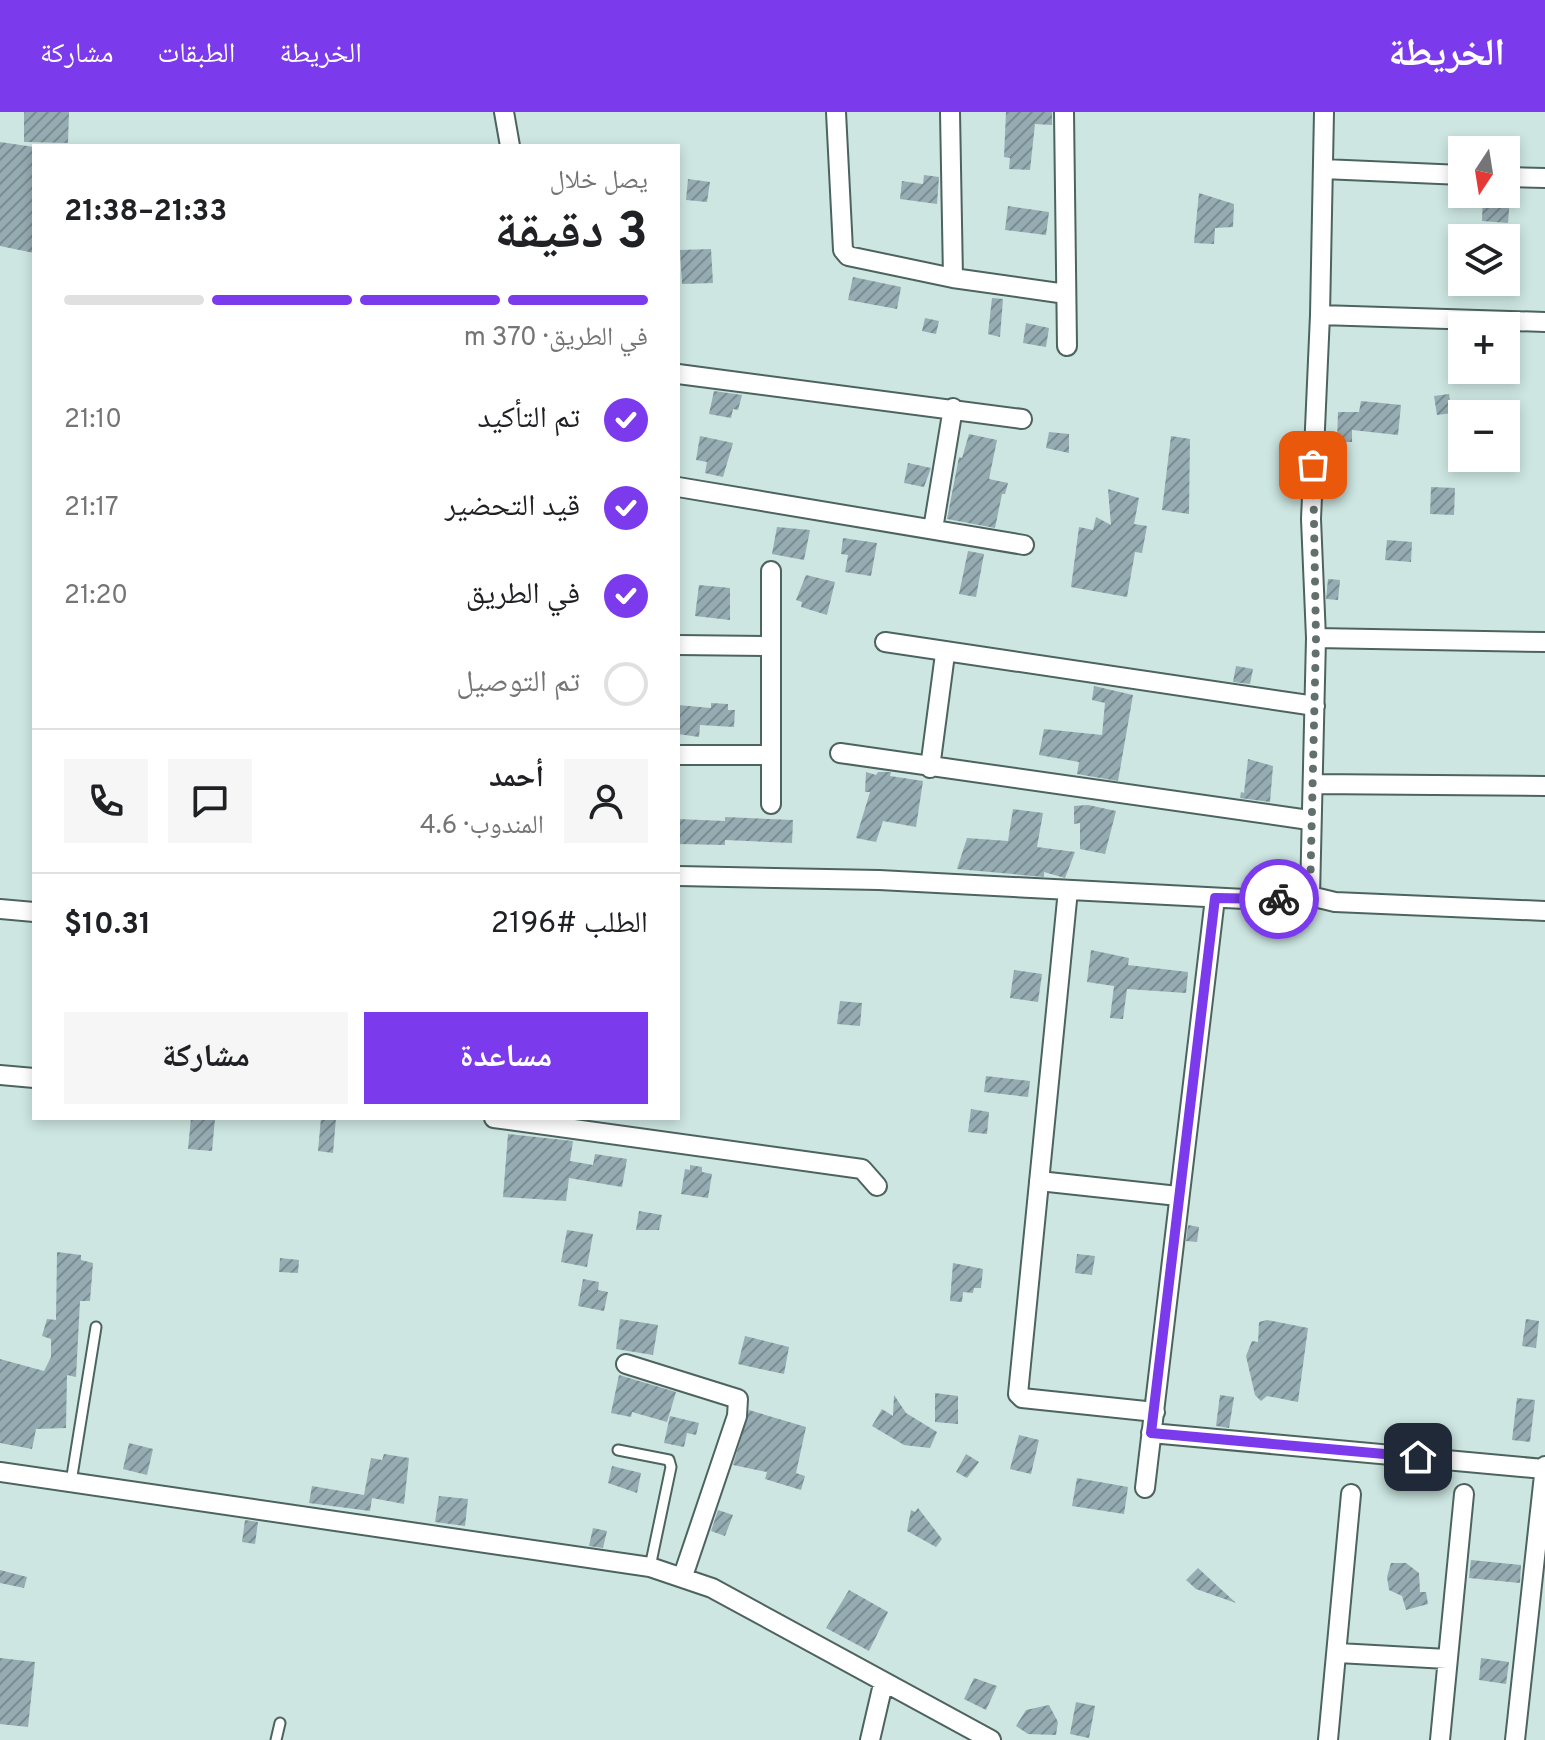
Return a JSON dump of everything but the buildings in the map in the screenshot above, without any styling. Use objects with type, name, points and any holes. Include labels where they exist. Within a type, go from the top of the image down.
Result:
[{"type":"street","points":[[504,112],[510,144]]},
{"type":"street","points":[[836,112],[843,250],[848,256],[953,278],[1066,294]]},
{"type":"street","points":[[950,112],[953,278]]},
{"type":"street","points":[[1064,112],[1067,346]]},
{"type":"street","points":[[1310,896],[1309,820],[1313,784],[1316,638],[1311,519],[1320,315],[1324,112]]},
{"type":"street","points":[[1323,169],[1448,174]]},
{"type":"street","points":[[1520,177],[1545,178]]},
{"type":"street","points":[[1320,315],[1545,322]]},
{"type":"street","points":[[680,374],[1022,419]]},
{"type":"street","points":[[933,529],[953,408]]},
{"type":"street","points":[[680,487],[1024,545]]},
{"type":"street","points":[[771,571],[771,804]]},
{"type":"street","points":[[1316,638],[1545,642]]},
{"type":"street","points":[[885,642],[945,654],[1315,706]]},
{"type":"street","points":[[680,645],[769,646]]},
{"type":"street","points":[[930,768],[945,654]]},
{"type":"street","points":[[840,753],[1309,820]]},
{"type":"street","points":[[680,755],[770,755]]},
{"type":"street","points":[[1313,784],[1545,786]]},
{"type":"street","points":[[680,876],[879,880],[1264,900],[1310,896],[1335,902],[1545,911]]},
{"type":"street","points":[[1068,890],[1018,1394],[1022,1398],[1155,1412]]},
{"type":"street","points":[[1145,1488],[1215,898]]},
{"type":"street","points":[[0,909],[32,912]]},
{"type":"street","points":[[0,1075],[32,1078]]},
{"type":"street","points":[[508,1120],[862,1169],[877,1186]]},
{"type":"street","points":[[1039,1181],[1178,1196]]},
{"type":"street","points":[[626,1364],[738,1399],[737,1416],[683,1576]]},
{"type":"street","points":[[1151,1433],[1545,1467],[1515,1740]]},
{"type":"street","points":[[0,1472],[650,1567],[683,1576],[749,1608],[883,1684],[991,1740]]},
{"type":"street","points":[[1328,1740],[1351,1494]]},
{"type":"street","points":[[1440,1740],[1464,1494]]},
{"type":"street","points":[[1338,1653],[1447,1659]]},
{"type":"street","points":[[870,1740],[883,1684]]},
{"type":"lane","points":[[71,1482],[96,1327]]},
{"type":"lane","points":[[618,1450],[669,1460],[650,1567]]},
{"type":"lane","points":[[276,1740],[280,1723]]},
{"type":"way so far","points":[[1279,899],[1310,896],[1309,820],[1313,784],[1316,638],[1311,519],[1313,465]]},
{"type":"route","points":[[1279,899],[1215,898],[1151,1433],[1418,1457]]}]
